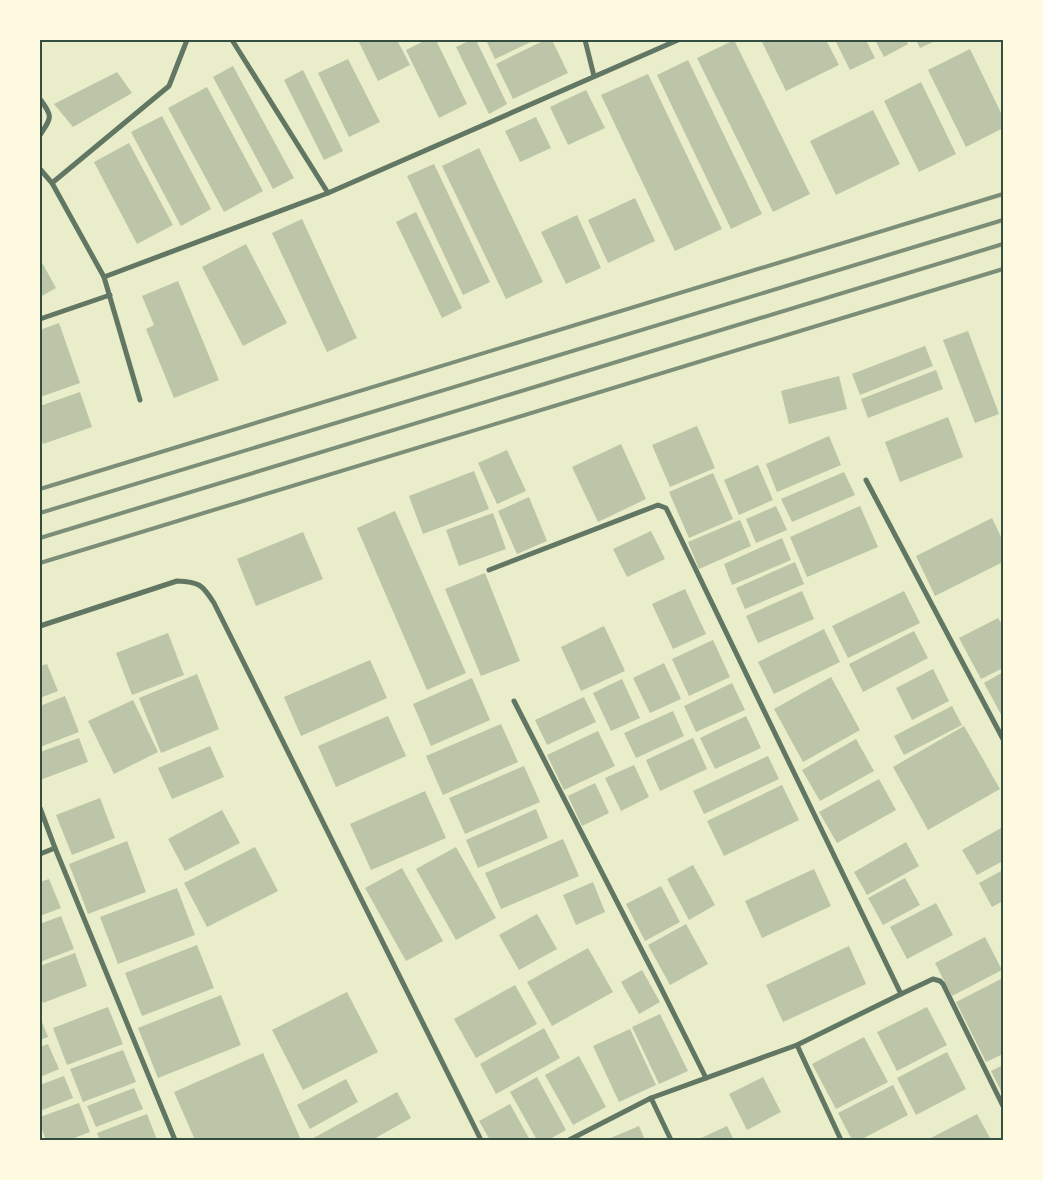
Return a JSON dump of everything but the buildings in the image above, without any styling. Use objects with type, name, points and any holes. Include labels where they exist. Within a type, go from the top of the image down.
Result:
[{"type":"street","points":[[52,183],[169,86],[187,40]]},
{"type":"street","points":[[232,40],[328,193]]},
{"type":"street","points":[[584,40],[594,76]]},
{"type":"street","points":[[104,277],[328,193],[678,40]]},
{"type":"street","points":[[40,99],[47,109],[50,119],[40,135]]},
{"type":"street","points":[[40,169],[52,183],[104,277],[140,400]]},
{"type":"street","points":[[40,319],[110,295]]},
{"type":"street","points":[[866,480],[1003,739]]},
{"type":"street","points":[[489,570],[658,505],[666,508],[901,994]]},
{"type":"street","points":[[40,626],[177,581],[188,581],[198,584],[206,590],[481,1140]]},
{"type":"street","points":[[514,701],[706,1078]]},
{"type":"street","points":[[40,808],[175,1140]]},
{"type":"street","points":[[40,854],[55,848]]},
{"type":"street","points":[[568,1140],[651,1098],[797,1046],[934,979],[943,984],[1003,1106]]},
{"type":"street","points":[[797,1046],[841,1140]]},
{"type":"street","points":[[651,1098],[670,1140]]},
{"type":"railway","points":[[40,489],[1003,194]]},
{"type":"railway","points":[[40,513],[1003,220]]},
{"type":"railway","points":[[40,538],[1003,244]]},
{"type":"railway","points":[[40,563],[1003,269]]}]
